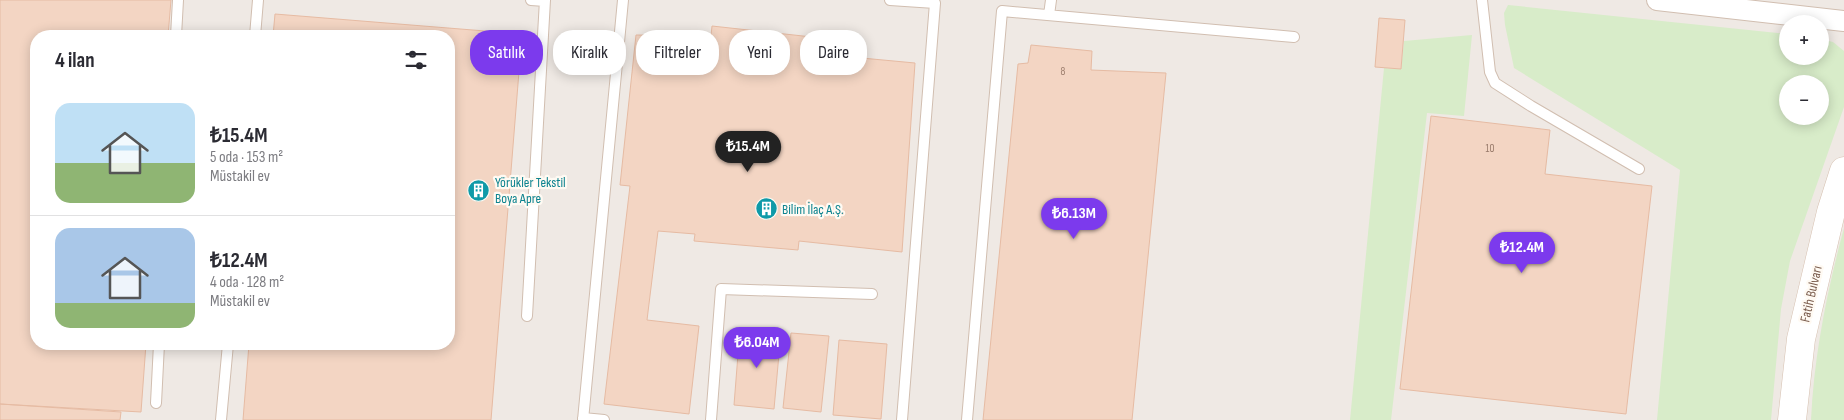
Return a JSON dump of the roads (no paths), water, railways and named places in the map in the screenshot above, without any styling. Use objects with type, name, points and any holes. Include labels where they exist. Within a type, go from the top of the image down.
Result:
[{"type":"main road","name":"Fatih Bulvarı","points":[[1792,420],[1803,330],[1831,212],[1844,171]]},
{"type":"street","points":[[1657,0],[1844,21]]},
{"type":"lane","points":[[176,30],[178,0]]},
{"type":"lane","points":[[256,30],[258,0]]},
{"type":"lane","points":[[527,316],[545,1],[531,0]]},
{"type":"lane","points":[[604,420],[583,419],[623,0]]},
{"type":"lane","points":[[890,0],[935,3],[902,420]]},
{"type":"lane","points":[[1049,15],[1051,0]]},
{"type":"lane","points":[[1482,0],[1490,72],[1495,83],[1639,169]]},
{"type":"lane","points":[[967,420],[1002,11],[1294,37]]},
{"type":"lane","points":[[711,420],[721,289],[872,294]]},
{"type":"lane","points":[[156,403],[159,350]]},
{"type":"lane","points":[[221,420],[227,350]]},
{"type":"place","name":"Yörükler Tekstil Boya Apre","points":[[479,190]]},
{"type":"place","name":"Bilim İlaç A.Ş.","points":[[766,209]]}]
